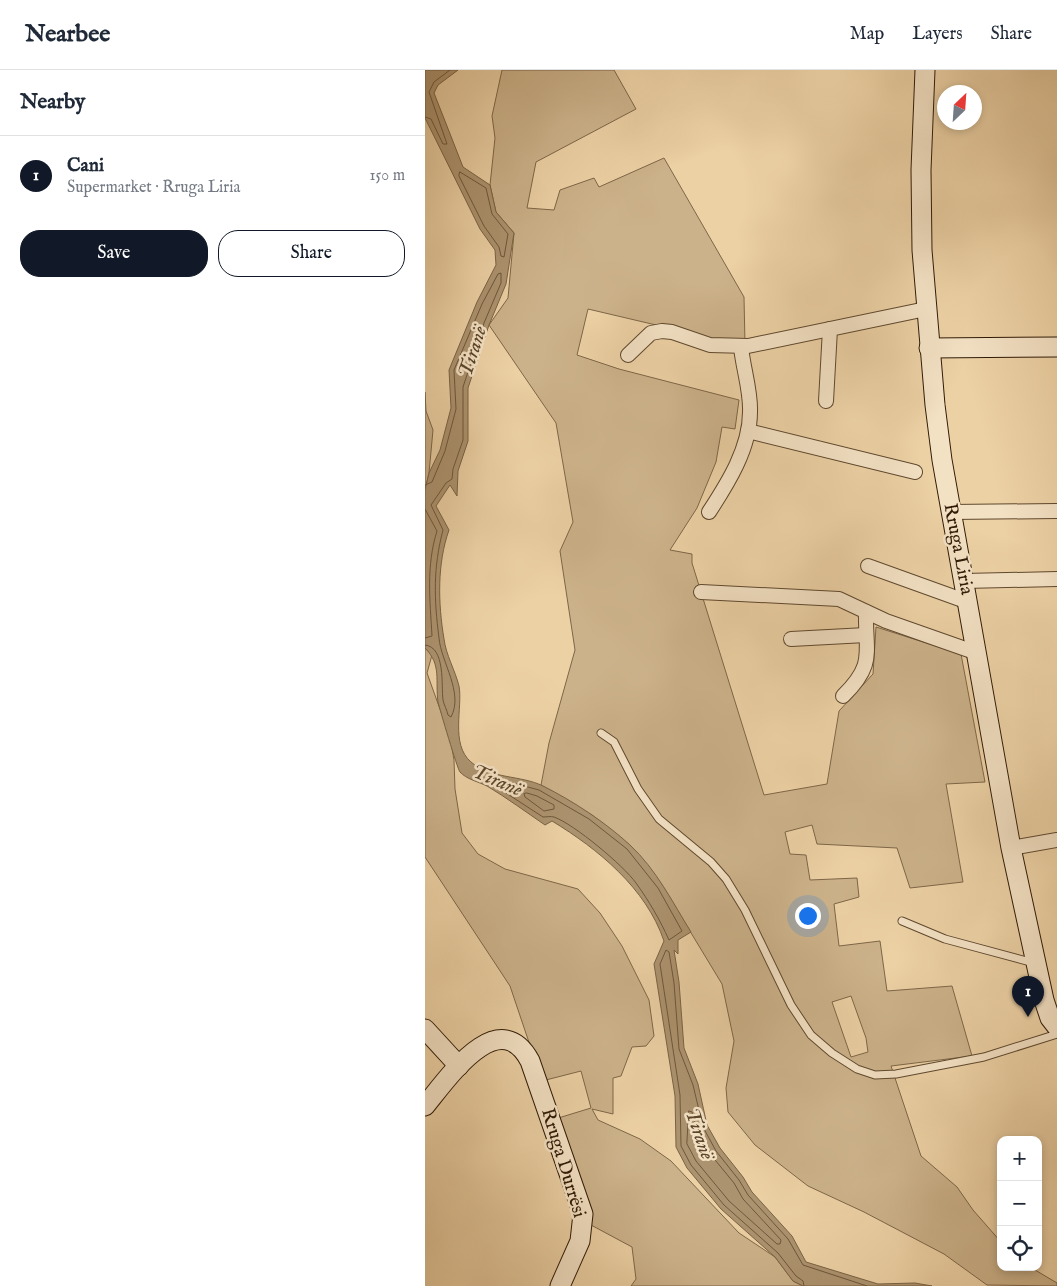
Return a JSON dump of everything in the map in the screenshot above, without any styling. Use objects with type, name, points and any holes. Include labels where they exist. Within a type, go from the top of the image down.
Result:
[{"type":"main road","name":"Rruga Liria","points":[[925,70],[921,213],[929,348],[941,451],[1011,848],[1047,1010],[1056,1026]]},
{"type":"main road","points":[[929,348],[1057,347]]},
{"type":"main road","points":[[425,1029],[459,1066],[425,1106]]},
{"type":"main road","name":"Rruga Durrësi","points":[[459,1066],[495,1039],[509,1039],[517,1043],[530,1061],[583,1214],[580,1241],[560,1286]]},
{"type":"street","points":[[628,355],[651,333],[662,331],[672,332],[710,345],[741,347],[926,309]]},
{"type":"street","points":[[826,401],[830,329]]},
{"type":"street","points":[[709,512],[736,466],[748,431],[751,411],[741,347]]},
{"type":"street","points":[[748,431],[915,472]]},
{"type":"street","points":[[951,512],[1057,511]]},
{"type":"street","points":[[868,566],[968,602]]},
{"type":"street","points":[[964,581],[1057,579]]},
{"type":"street","points":[[701,592],[827,598],[849,602],[886,621],[977,653]]},
{"type":"street","points":[[843,696],[857,682],[867,662],[866,612]]},
{"type":"street","points":[[791,639],[866,635]]},
{"type":"street","points":[[1011,848],[1057,840]]},
{"type":"lane","points":[[601,733],[614,742],[638,789],[659,820],[711,862],[726,879],[745,910],[791,1005],[811,1036],[844,1061],[857,1069],[875,1075],[896,1074],[984,1057],[1056,1026]]},
{"type":"lane","points":[[901,921],[945,939],[1036,963]]},
{"type":"shaded area","points":[[502,70],[614,70],[636,109],[536,162],[527,208],[554,210],[560,190],[594,178],[599,187],[664,158],[744,297],[745,345],[682,336],[656,325],[588,309],[577,355],[619,369],[739,400],[735,429],[722,427],[716,462],[697,508],[670,550],[692,554],[692,563],[764,795],[827,784],[839,711],[873,674],[876,627],[961,654],[985,782],[946,784],[963,882],[910,888],[897,848],[817,844],[812,825],[785,832],[790,854],[806,855],[810,880],[857,878],[859,897],[834,904],[839,946],[880,941],[887,991],[952,986],[972,1056],[891,1066],[921,1156],[957,1187],[973,1210],[997,1237],[997,1271],[1037,1271],[1057,1283],[1057,1286],[987,1285],[944,1254],[864,1212],[808,1186],[755,1145],[728,1112],[726,1088],[734,1041],[722,984],[662,885],[631,846],[592,815],[541,785],[549,743],[575,650],[560,551],[573,522],[556,423],[489,325],[508,298],[514,233],[496,212],[490,185],[495,138],[492,116]],"holes":[[[851,996],[866,1038],[868,1052],[851,1057],[832,1002]]]},
{"type":"shaded area","points":[[425,392],[426,411],[433,430],[429,473],[425,490]]},
{"type":"shaded area","points":[[425,648],[432,655],[427,673],[450,737],[462,833],[478,854],[505,869],[578,889],[600,913],[622,946],[649,1000],[654,1036],[646,1046],[632,1047],[621,1076],[613,1078],[613,1114],[592,1109],[598,1120],[640,1139],[671,1161],[739,1233],[775,1257],[793,1281],[803,1286],[631,1286],[636,1279],[632,1247],[591,1225],[555,1119],[591,1108],[581,1071],[542,1081],[510,986],[425,857]]},
{"type":"water","name":"Tiranë","points":[[425,70],[458,70],[438,85],[434,93],[463,167],[490,185],[496,212],[514,233],[506,284],[489,325],[468,388],[468,441],[458,471],[457,496],[450,485],[436,506],[449,530],[442,556],[440,598],[445,645],[459,686],[459,736],[461,745],[471,762],[479,767],[496,774],[543,786],[588,812],[610,828],[639,854],[663,887],[691,932],[678,940],[678,954],[674,950],[679,982],[684,1048],[698,1084],[707,1125],[720,1148],[743,1177],[752,1192],[792,1236],[806,1262],[878,1284],[915,1283],[932,1286],[803,1286],[793,1281],[775,1257],[721,1209],[687,1168],[676,1147],[675,1096],[654,964],[664,941],[656,922],[633,887],[603,857],[552,821],[545,825],[487,786],[466,777],[458,768],[438,702],[436,667],[425,648],[425,490],[429,473],[440,450],[451,408],[449,370],[477,302],[496,265],[495,250],[480,229],[425,118]]},
{"type":"place","name":"Cani","points":[[1028,1017]]}]
